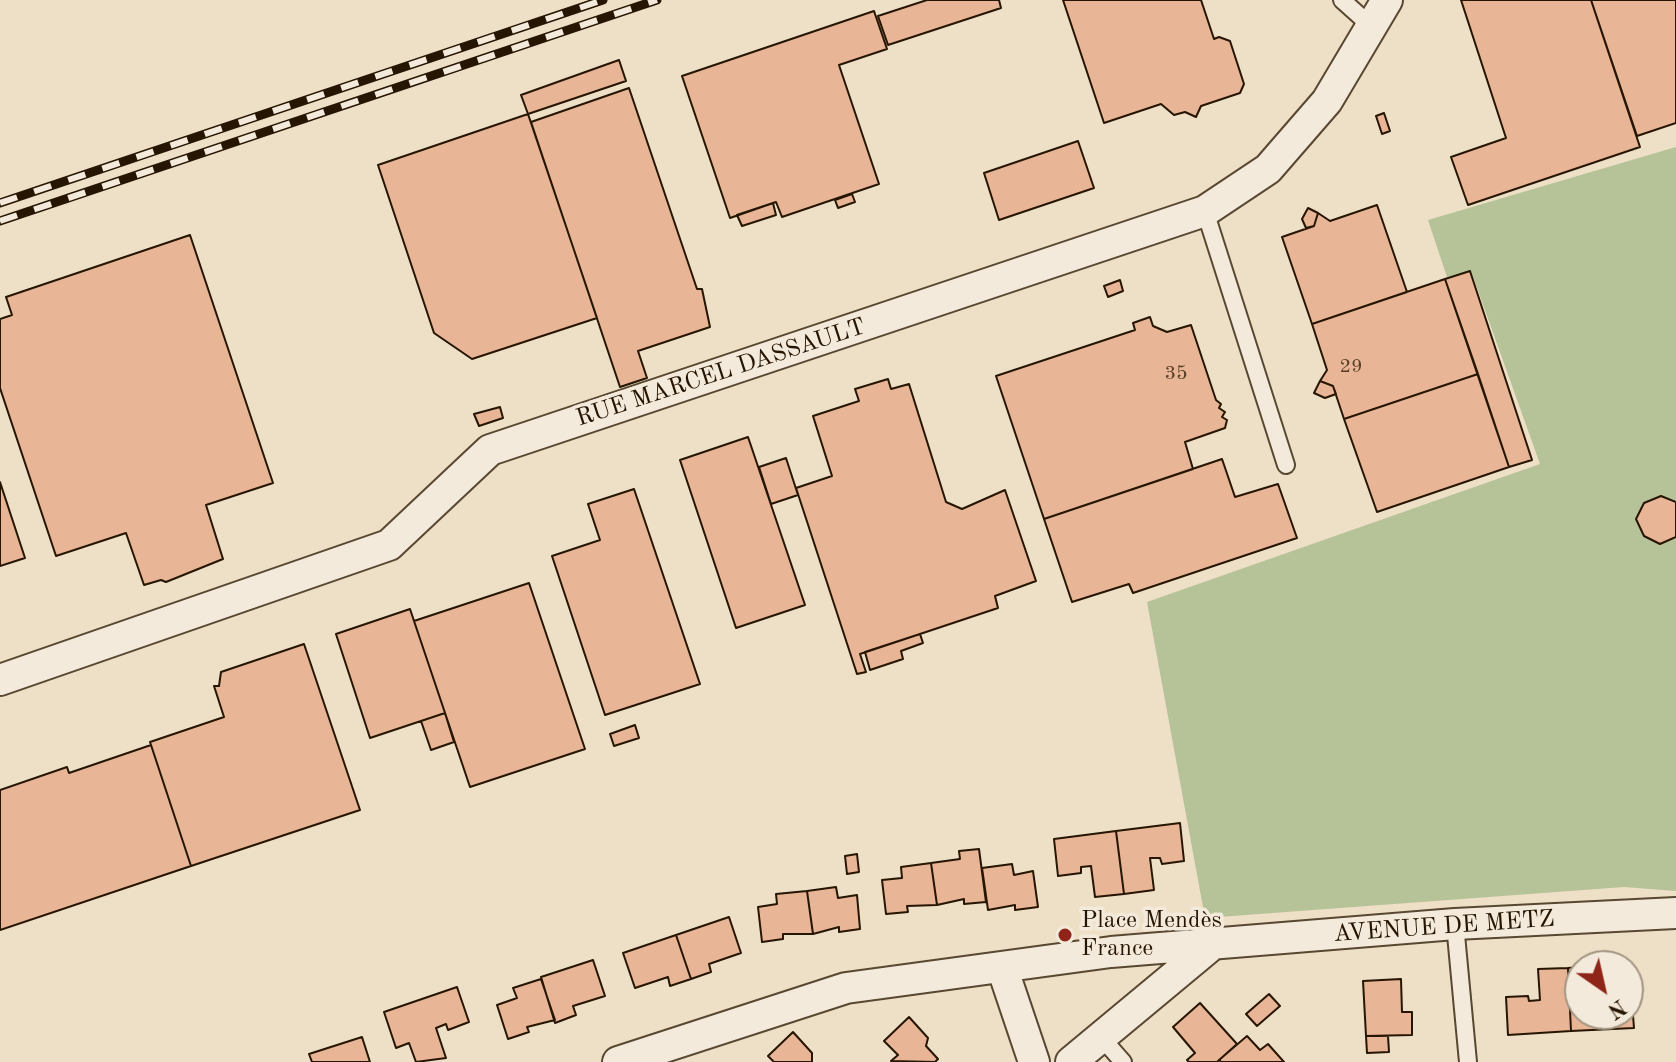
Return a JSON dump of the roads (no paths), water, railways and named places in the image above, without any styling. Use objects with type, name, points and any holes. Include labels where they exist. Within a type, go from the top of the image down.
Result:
[{"type":"street","name":"RUE MARCEL DASSAULT","points":[[0,680],[389,545],[490,450],[1205,211],[1268,169],[1327,101],[1387,0]]},
{"type":"street","name":"AVENUE DE METZ","points":[[618,1062],[846,988],[1111,952],[1455,924],[1676,913]]},
{"type":"street","points":[[1071,1062],[1213,944]]},
{"type":"street","points":[[1002,967],[1034,1062]]},
{"type":"lane","points":[[1342,0],[1371,26]]},
{"type":"lane","points":[[1205,211],[1286,465]]},
{"type":"lane","points":[[1455,924],[1468,1062]]},
{"type":"lane","points":[[1101,1037],[1123,1062]]},
{"type":"railway","points":[[0,203],[603,0]]},
{"type":"railway","points":[[0,221],[657,0]]},
{"type":"place","name":"Place Mendès France","points":[[1065,935]]}]
